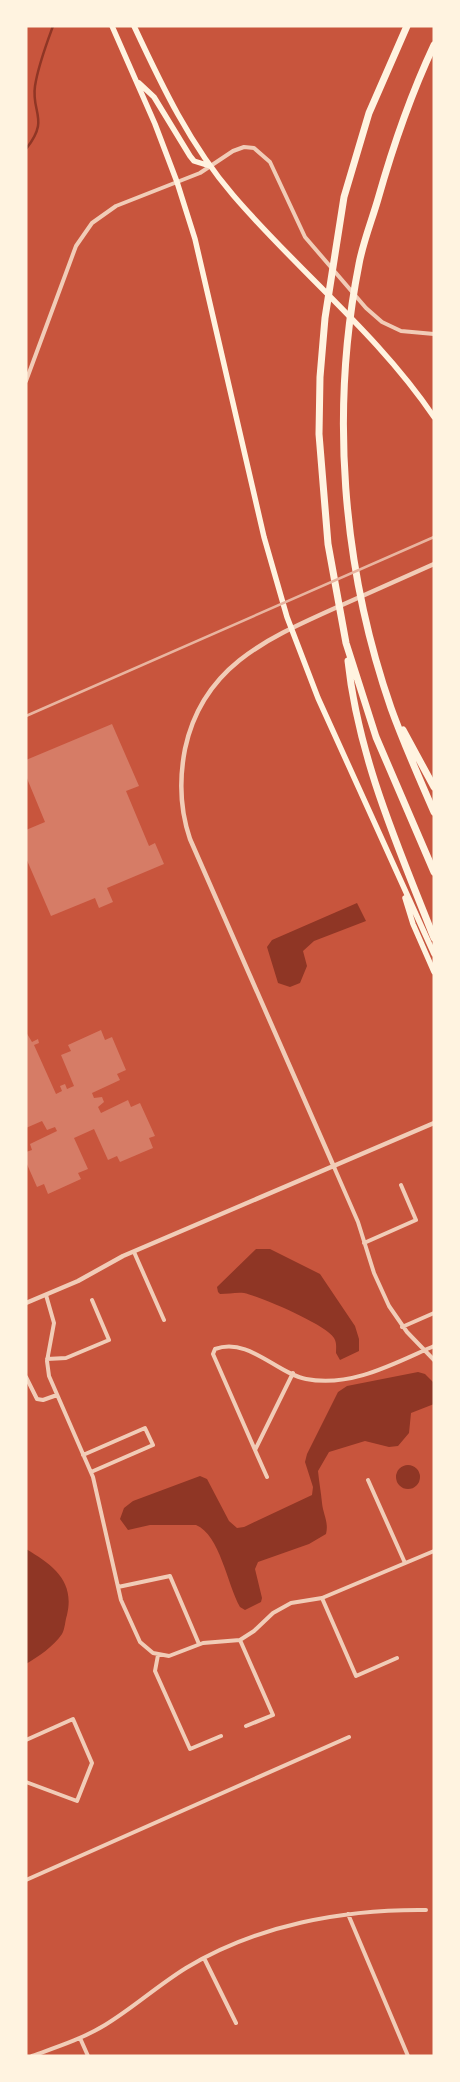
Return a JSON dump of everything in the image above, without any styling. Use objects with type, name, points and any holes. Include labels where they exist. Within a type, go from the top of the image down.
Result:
[{"type":"highway","points":[[406,26],[366,124],[344,197],[324,335],[319,434],[328,544],[346,643],[352,697],[389,823],[434,938]]},
{"type":"highway","points":[[434,45],[406,111],[359,261],[347,352],[343,432],[351,534],[370,634],[391,707],[434,812]]},
{"type":"highway","points":[[346,643],[376,737],[434,872]]},
{"type":"highway","points":[[391,707],[434,787]]},
{"type":"main road","points":[[112,26],[136,79],[177,182],[211,304],[274,573],[304,661],[434,954]]},
{"type":"main road","points":[[134,26],[177,114],[211,166],[263,228],[367,335],[410,383],[434,417]]},
{"type":"main road","points":[[136,79],[154,97],[194,161],[211,166]]},
{"type":"main road","points":[[396,872],[412,924],[434,972]]},
{"type":"street","points":[[26,381],[74,249],[84,232],[112,208],[211,166],[238,148],[250,148],[259,151],[273,166],[298,224],[310,245],[355,297],[376,317],[390,326],[414,333],[434,334]]},
{"type":"street","points":[[434,564],[279,633],[244,655],[224,674],[202,705],[189,733],[183,760],[182,810],[190,839],[334,1167],[382,1292],[402,1327],[434,1360]]},
{"type":"street","points":[[26,1303],[134,1252],[434,1123]]},
{"type":"street","points":[[364,1243],[416,1220],[401,1185]]},
{"type":"street","points":[[134,1252],[164,1320]]},
{"type":"street","points":[[46,1295],[54,1323],[47,1359],[48,1372],[91,1472],[121,1600],[140,1642],[148,1650],[158,1655],[172,1655],[199,1644],[240,1640],[254,1631],[283,1606],[302,1599],[322,1598],[434,1551]]},
{"type":"street","points":[[47,1359],[66,1358],[109,1340],[92,1300]]},
{"type":"street","points":[[402,1327],[434,1313]]},
{"type":"street","points":[[267,1477],[213,1351],[228,1346],[240,1347],[309,1380],[352,1377],[389,1367],[434,1346]]},
{"type":"street","points":[[255,1450],[293,1373]]},
{"type":"street","points":[[26,1377],[37,1399],[43,1400],[57,1394]]},
{"type":"street","points":[[84,1455],[146,1428],[153,1445],[91,1472]]},
{"type":"street","points":[[368,1480],[405,1563]]},
{"type":"street","points":[[118,1587],[170,1576],[199,1644]]},
{"type":"street","points":[[322,1598],[356,1676],[396,1658]]},
{"type":"street","points":[[240,1640],[273,1715],[246,1726]]},
{"type":"street","points":[[158,1655],[155,1671],[190,1749],[221,1736]]},
{"type":"street","points":[[26,1740],[73,1719],[92,1763],[78,1801],[26,1782]]},
{"type":"street","points":[[26,1880],[349,1737]]},
{"type":"street","points":[[32,2056],[80,2038],[113,2020],[176,1974],[204,1958],[263,1933],[307,1921],[348,1914],[426,1910]]},
{"type":"street","points":[[348,1914],[408,2056]]},
{"type":"street","points":[[204,1958],[236,2023]]},
{"type":"street","points":[[80,2038],[88,2056]]},
{"type":"shaded area","points":[[357,903],[366,921],[314,941],[303,951],[307,966],[300,983],[290,987],[278,983],[267,947],[272,940]]},
{"type":"shaded area","points":[[256,1249],[270,1249],[320,1274],[355,1326],[359,1339],[359,1351],[340,1360],[336,1353],[334,1338],[319,1326],[278,1305],[244,1293],[220,1294],[217,1287]]},
{"type":"shaded area","points":[[418,1372],[425,1374],[434,1383],[434,1404],[411,1413],[409,1433],[398,1446],[389,1447],[365,1441],[329,1452],[318,1471],[326,1522],[326,1534],[309,1544],[258,1562],[255,1569],[262,1598],[261,1602],[245,1610],[240,1607],[217,1549],[204,1530],[196,1525],[150,1525],[128,1530],[120,1519],[124,1508],[133,1501],[200,1476],[207,1479],[229,1521],[237,1528],[244,1527],[312,1495],[313,1487],[305,1462],[307,1454],[338,1392],[347,1386]]},
{"type":"shaded area","points":[[403,1465],[413,1465],[420,1472],[420,1482],[413,1489],[403,1489],[396,1482],[396,1472]]},
{"type":"shaded area","points":[[26,1549],[45,1561],[60,1575],[65,1583],[69,1603],[62,1634],[50,1647],[26,1664]]},
{"type":"building","points":[[112,724],[139,786],[126,791],[149,846],[155,843],[164,864],[107,888],[113,902],[99,908],[95,898],[51,916],[26,858],[26,830],[45,822],[26,776],[26,760]]},
{"type":"building","points":[[101,1030],[105,1040],[112,1037],[126,1070],[117,1074],[120,1080],[92,1093],[94,1098],[102,1097],[104,1102],[98,1107],[101,1113],[128,1100],[131,1107],[140,1103],[155,1136],[149,1138],[153,1148],[120,1162],[117,1156],[108,1160],[94,1129],[74,1138],[88,1169],[78,1173],[81,1179],[48,1194],[44,1184],[37,1187],[26,1162],[26,1152],[32,1150],[30,1144],[57,1131],[55,1127],[47,1130],[42,1121],[26,1128],[26,1032],[32,1042],[38,1039],[39,1043],[34,1045],[56,1094],[62,1091],[60,1086],[65,1084],[67,1089],[74,1086],[61,1055],[71,1051],[68,1045]]},
{"type":"waterway","points":[[26,149],[37,130],[38,116],[34,95],[35,86],[40,63],[53,26]]},
{"type":"railway","points":[[26,716],[434,537]]}]
